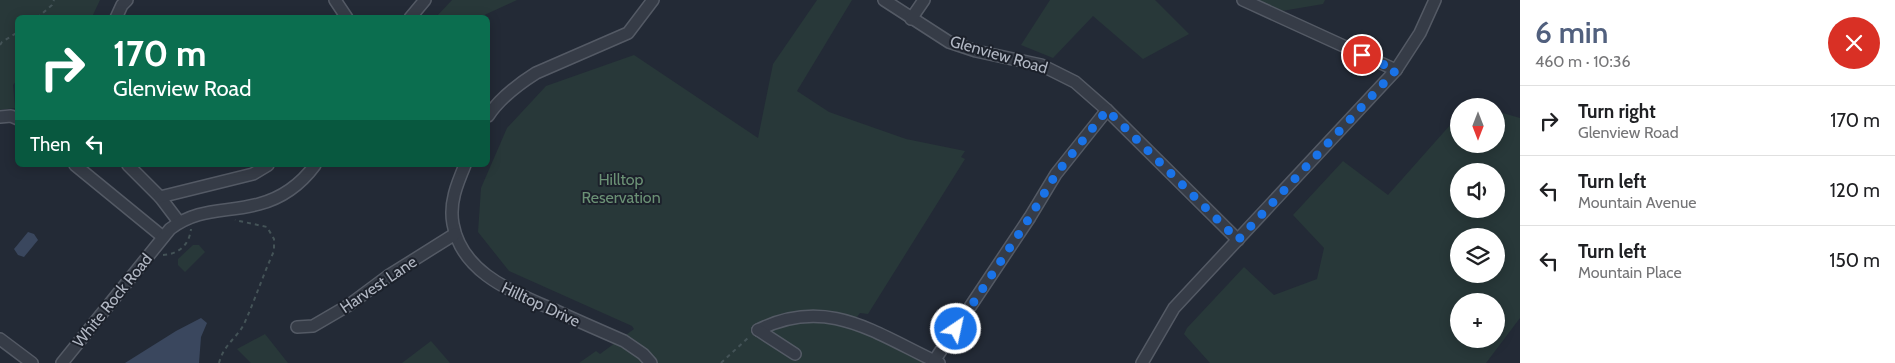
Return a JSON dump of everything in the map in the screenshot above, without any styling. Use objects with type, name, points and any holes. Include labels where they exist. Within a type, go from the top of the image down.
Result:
[{"type":"street","points":[[117,15],[122,5],[127,0]]},
{"type":"street","points":[[335,0],[345,15]]},
{"type":"street","points":[[412,15],[425,0]]},
{"type":"street","points":[[490,114],[500,101],[523,81],[536,73],[628,33],[653,0]]},
{"type":"street","name":"Glenview Road","points":[[884,0],[949,42],[976,51],[1026,61],[1056,71],[1084,88],[1238,240]]},
{"type":"street","points":[[911,19],[924,0]]},
{"type":"street","points":[[1243,0],[1396,70]]},
{"type":"street","points":[[1142,363],[1174,308],[1396,70],[1420,33],[1435,0]]},
{"type":"street","points":[[758,330],[779,321],[795,317],[837,318],[861,325],[937,362],[1056,174],[1107,110]]},
{"type":"street","points":[[0,117],[10,116],[15,118]]},
{"type":"street","name":"White Rock Road","points":[[77,167],[163,237]]},
{"type":"street","points":[[130,167],[184,220]]},
{"type":"street","points":[[160,197],[253,174],[265,167]]},
{"type":"street","name":"White Rock Road","points":[[62,363],[163,237],[184,220],[204,212],[246,207],[271,200],[302,181],[313,167]]},
{"type":"street","name":"Hilltop Drive","points":[[464,167],[456,187],[452,206],[453,224],[455,234],[462,249],[477,268],[504,288],[624,342],[643,354],[651,363]]},
{"type":"street","name":"Harvest Lane","points":[[297,327],[313,326],[349,305],[388,276],[455,234]]},
{"type":"street","points":[[758,330],[795,354]]},
{"type":"street","points":[[0,339],[32,363]]},
{"type":"path","points":[[40,15],[52,5],[54,0]]},
{"type":"path","points":[[0,45],[15,34]]},
{"type":"path","points":[[219,363],[221,355],[230,341],[243,326],[274,251],[274,239],[267,227],[233,219]]},
{"type":"path","points":[[151,252],[168,254],[178,252],[190,234],[184,220]]},
{"type":"path","points":[[182,248],[186,252]]},
{"type":"path","points":[[721,363],[741,343],[758,330]]},
{"type":"green space","points":[[0,0],[100,0],[93,15],[15,15],[15,82],[13,85],[15,108],[0,110]]},
{"type":"green space","points":[[452,0],[517,0],[484,15],[438,15]]},
{"type":"green space","name":"Hilltop Reservation","points":[[817,0],[852,0],[797,91],[829,112],[906,139],[965,151],[961,157],[965,159],[868,314],[860,313],[852,324],[927,363],[579,363],[596,351],[600,354],[634,329],[632,326],[509,271],[478,232],[481,188],[507,128],[546,86],[634,55],[758,138],[773,64]]},
{"type":"green space","points":[[1050,0],[1155,0],[1189,34],[1143,59],[1093,16],[1053,58],[1021,45]]},
{"type":"green space","points":[[1257,0],[1325,0],[1323,4],[1276,12]]},
{"type":"green space","points":[[1505,114],[1520,118],[1520,318],[1505,338],[1505,293],[1450,293],[1450,348],[1497,348],[1486,363],[1210,363],[1184,334],[1187,328],[1244,267],[1274,295],[1317,279],[1324,248],[1293,215],[1343,161],[1388,195],[1450,125],[1450,153],[1505,153]]},
{"type":"green space","points":[[193,245],[199,245],[205,252],[185,272],[178,265],[178,259]]},
{"type":"green space","points":[[265,334],[288,363],[251,363],[237,349]]},
{"type":"green space","points":[[431,341],[450,363],[402,363]]},
{"type":"water","points":[[28,232],[34,234],[38,240],[24,257],[18,255],[14,249]]},
{"type":"water","points":[[201,318],[207,323],[201,337],[199,363],[125,363],[176,331]]},
{"type":"route","points":[[956,329],[1056,174],[1107,110],[1238,240],[1396,70],[1362,55]]}]
